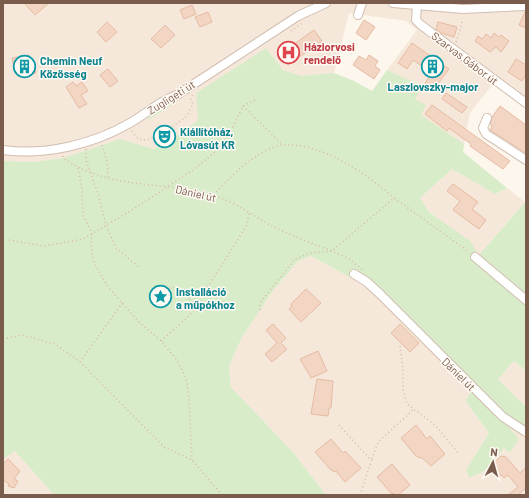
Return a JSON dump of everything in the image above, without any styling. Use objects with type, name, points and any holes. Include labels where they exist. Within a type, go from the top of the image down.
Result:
[{"type":"street","name":"Zugligeti út","points":[[3,150],[38,151],[62,148],[100,136],[130,124],[163,100],[177,94],[298,16],[326,3]]},
{"type":"street","points":[[358,15],[362,3]]},
{"type":"street","points":[[393,3],[463,9],[526,6]]},
{"type":"street","name":"Szarvas Gábor út","points":[[417,6],[416,20],[453,50],[526,104]]},
{"type":"street","points":[[487,118],[483,128],[486,134],[526,160]]},
{"type":"street","points":[[475,257],[526,300]]},
{"type":"street","name":"Dániel út","points":[[354,274],[367,282],[380,294],[497,412],[526,432]]},
{"type":"path","points":[[453,50],[463,20]]},
{"type":"path","points":[[131,130],[138,139],[147,140],[166,131],[187,116],[193,104],[191,99],[194,93]]},
{"type":"path","points":[[9,240],[44,246],[83,239],[169,186],[215,152],[229,135],[243,106],[254,100]]},
{"type":"path","points":[[243,106],[283,145]]},
{"type":"path","points":[[102,145],[108,162],[108,180]]},
{"type":"path","points":[[214,195],[223,184],[268,149],[283,145],[306,148],[350,164],[421,219],[458,243],[475,257]]},
{"type":"path","name":"Dániel út","points":[[62,148],[63,158],[78,168],[108,180],[169,186],[214,195],[290,235],[349,259],[366,273]]},
{"type":"path","points":[[86,148],[86,160],[99,197],[106,225],[116,248],[140,268]]},
{"type":"path","points":[[78,168],[82,189],[83,215],[92,233],[91,246],[94,263],[108,287],[123,302],[138,321],[161,341],[177,360],[186,378],[189,398],[192,460]]},
{"type":"path","points":[[260,310],[260,303],[295,259],[310,253],[332,251],[394,198]]},
{"type":"path","points":[[161,341],[190,315],[247,226],[249,213]]},
{"type":"path","points":[[161,297],[171,287],[182,291],[196,306]]},
{"type":"path","points":[[80,362],[123,302]]},
{"type":"path","points":[[3,339],[22,335],[55,344],[80,362],[164,447],[192,460],[222,495]]},
{"type":"path","points":[[400,346],[403,369],[402,389],[407,404],[435,425],[459,454]]},
{"type":"path","points":[[360,495],[378,442],[413,410]]},
{"type":"path","points":[[339,425],[370,459],[372,459]]},
{"type":"shaded area","points":[[3,3],[526,3],[526,108],[493,84],[470,113],[464,144],[421,115],[415,99],[421,86],[387,70],[417,30],[406,21],[349,13],[334,73],[301,77],[283,70],[266,48],[198,120],[181,133],[153,149],[120,139],[63,158],[34,162],[3,161]]},
{"type":"shaded area","points":[[452,169],[495,194],[507,188],[525,202],[479,255],[469,241],[429,212],[420,198]]},
{"type":"shaded area","points":[[311,256],[375,291],[386,295],[473,384],[466,402],[489,433],[466,470],[486,470],[504,448],[511,452],[510,428],[515,421],[526,426],[526,495],[326,495],[292,451],[231,387],[229,366],[242,337],[272,292],[298,261]]},
{"type":"shaded area","points":[[514,361],[526,371],[526,407],[498,379]]},
{"type":"shaded area","points":[[15,451],[54,495],[3,495],[3,459]]},
{"type":"green space","points":[[266,48],[283,70],[301,76],[334,73],[354,81],[372,91],[387,70],[422,86],[415,99],[426,105],[421,115],[464,144],[463,152],[507,188],[495,194],[452,169],[420,198],[429,212],[470,241],[479,255],[526,201],[526,371],[514,361],[498,379],[526,407],[526,426],[515,421],[510,428],[519,439],[510,453],[504,448],[486,470],[469,478],[466,470],[489,433],[466,402],[473,384],[386,295],[375,291],[311,256],[298,261],[272,292],[242,337],[229,366],[231,387],[292,451],[326,495],[54,495],[15,451],[3,459],[3,161],[34,162],[63,158],[120,139],[154,149],[181,133],[198,120],[196,93]]},
{"type":"green space","points":[[171,103],[175,103],[147,121],[148,118],[158,109]]},
{"type":"building","points":[[24,3],[49,3],[35,15]]},
{"type":"building","points":[[192,5],[196,14],[184,19],[180,10]]},
{"type":"building","points":[[208,12],[212,22],[200,27],[195,17]]},
{"type":"building","points":[[526,12],[526,28],[519,25]]},
{"type":"building","points":[[364,20],[375,27],[366,40],[356,33]]},
{"type":"building","points":[[107,22],[117,32],[106,42],[97,32]]},
{"type":"building","points":[[438,22],[457,27],[454,37],[441,33],[436,29]]},
{"type":"building","points":[[165,25],[175,35],[161,48],[151,39]]},
{"type":"building","points":[[314,30],[322,41],[288,65],[279,55]]},
{"type":"building","points":[[494,33],[499,37],[501,35],[509,41],[501,52],[496,47],[490,52],[475,41],[478,36],[482,39],[486,34],[491,38]]},
{"type":"building","name":"Laszlovszky-major","points":[[412,43],[449,69],[434,89],[425,83],[432,73],[413,60],[407,69],[398,63]]},
{"type":"building","name":"Chemin Neuf Közösség","points":[[29,55],[30,63],[34,62],[36,73],[26,75],[25,70],[15,72],[12,58]]},
{"type":"building","points":[[369,55],[378,61],[375,66],[380,70],[374,79],[353,65],[359,56],[366,60]]},
{"type":"building","points":[[516,59],[526,65],[526,74],[522,81],[508,72]]},
{"type":"building","points":[[108,69],[118,81],[110,87],[100,75]]},
{"type":"building","points":[[73,82],[76,86],[82,82],[88,91],[81,95],[87,104],[79,108],[66,87]]},
{"type":"building","points":[[446,93],[467,107],[462,113],[442,99]]},
{"type":"building","points":[[432,105],[510,161],[503,169],[470,146],[471,144],[449,128],[447,131],[425,114]]},
{"type":"building","points":[[500,106],[526,125],[526,153],[490,130],[492,126],[490,124],[492,117]]},
{"type":"building","points":[[453,184],[478,202],[472,209],[486,220],[479,229],[453,210],[460,201],[447,191]]},
{"type":"building","points":[[306,289],[321,303],[301,322],[289,309],[292,306],[291,304]]},
{"type":"building","points":[[273,324],[286,338],[281,343],[287,349],[272,362],[265,354],[277,343],[266,330]]},
{"type":"building","points":[[400,324],[419,343],[410,352],[391,333]]},
{"type":"building","points":[[318,351],[327,371],[311,378],[300,359]]},
{"type":"building","points":[[317,379],[333,381],[331,408],[329,408],[328,416],[311,414]]},
{"type":"building","points":[[416,425],[427,439],[430,436],[445,454],[431,466],[421,457],[420,458],[415,455],[401,438]]},
{"type":"building","points":[[331,439],[343,453],[345,451],[361,468],[345,482],[336,471],[331,470],[315,452]]},
{"type":"building","points":[[501,456],[506,457],[520,473],[526,467],[526,488],[518,495],[508,495],[518,487],[508,475],[504,478],[501,475],[498,477],[490,467]]},
{"type":"building","points":[[8,459],[20,471],[14,479],[18,481],[14,488],[8,486],[9,484],[3,480],[3,464]]},
{"type":"building","points":[[392,464],[410,485],[398,495],[391,493],[377,477]]},
{"type":"place","name":"Háziorvosi rendelő","points":[[288,52]]},
{"type":"place","name":"Chemin Neuf Közösség","points":[[24,66]]},
{"type":"place","name":"Laszlovszky-major","points":[[433,66]]},
{"type":"place","name":"Kiállítóház, Lóvasút KR","points":[[165,137]]},
{"type":"place","name":"Installáció a műpókhoz","points":[[161,297]]}]
